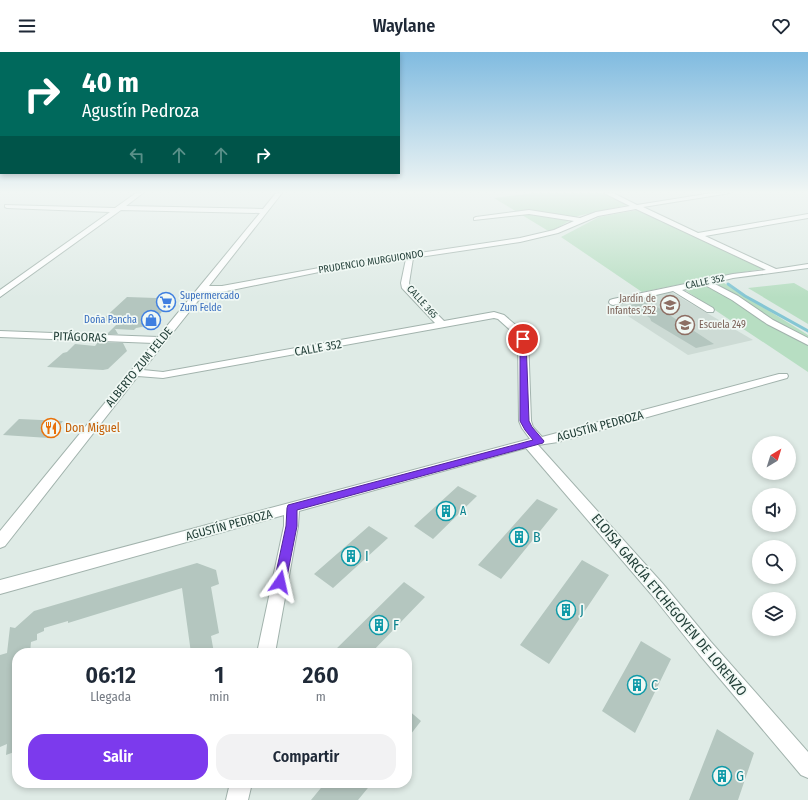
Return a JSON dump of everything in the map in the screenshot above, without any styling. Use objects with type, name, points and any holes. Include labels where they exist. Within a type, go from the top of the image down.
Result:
[{"type":"street","points":[[0,294],[93,228]]},
{"type":"street","name":"ALBERTO ZUM FELDE","points":[[0,542],[201,289],[252,228]]},
{"type":"street","name":"PRUDENCIO MURGUIONDO","points":[[201,289],[222,289],[319,270],[546,235],[566,228]]},
{"type":"street","points":[[681,228],[775,271]]},
{"type":"street","points":[[696,235],[738,228]]},
{"type":"street","name":"CALLE 365","points":[[410,256],[405,283],[406,288],[441,324]]},
{"type":"street","name":"CALLE 352","points":[[613,302],[706,282],[808,266]]},
{"type":"street","points":[[706,282],[735,298],[770,322],[808,342]]},
{"type":"street","points":[[675,289],[710,310]]},
{"type":"street","name":"CALLE 352","points":[[135,373],[163,375],[355,341],[489,315],[501,317]]},
{"type":"street","name":"ELOISA GARCÍA ETCHEGOYEN DE LORENZO","points":[[501,317],[523,336],[525,421],[534,442],[705,648],[808,768]]},
{"type":"street","name":"PITÁGORAS","points":[[0,334],[161,340]]},
{"type":"street","name":"AGUSTÍN PEDROZA","points":[[0,587],[534,442],[554,439],[783,376]]},
{"type":"street","points":[[267,648],[291,526],[292,508]]},
{"type":"street","points":[[238,800],[240,788]]},
{"type":"shaded area","name":"Escuela 249","points":[[671,292],[753,340],[688,355],[628,316],[614,303]]},
{"type":"green space","points":[[543,228],[557,228],[550,232]]},
{"type":"green space","points":[[578,228],[675,228],[763,269],[642,292],[561,237]]},
{"type":"green space","points":[[724,283],[808,335],[808,372],[685,290]]},
{"type":"green space","points":[[794,283],[808,291],[808,324],[748,288]]},
{"type":"building","points":[[158,296],[175,297],[152,323],[134,330],[115,329],[118,334],[107,334],[119,322],[101,321],[127,297],[156,298]]},
{"type":"building","points":[[648,301],[714,344],[696,348],[651,321],[650,318],[630,305]]},
{"type":"building","points":[[98,342],[123,343],[127,351],[108,369],[103,370],[47,367],[75,344],[95,346]]},
{"type":"building","points":[[19,419],[63,421],[49,438],[3,435]]},
{"type":"building","name":"A","points":[[458,486],[477,496],[433,539],[414,526]]},
{"type":"building","name":"B","points":[[537,499],[558,509],[501,579],[478,565]]},
{"type":"building","name":"I","points":[[369,526],[388,538],[333,588],[314,574]]},
{"type":"building","name":"J","points":[[582,560],[609,575],[549,664],[520,645]]},
{"type":"building","points":[[197,563],[216,570],[219,584],[211,587],[219,633],[211,636],[213,648],[190,648],[182,588],[68,623],[68,621],[44,628],[44,631],[37,634],[37,640],[31,642],[30,648],[12,648],[12,753],[6,755],[7,744],[0,747],[0,655],[7,653],[10,627],[15,628],[34,611]]},
{"type":"building","name":"F","points":[[404,582],[425,597],[376,648],[337,648]]},
{"type":"building","name":"C","points":[[641,641],[671,659],[635,733],[602,711]]},
{"type":"building","points":[[412,713],[421,721],[412,733]]},
{"type":"building","name":"G","points":[[717,729],[754,753],[738,800],[689,800]]},
{"type":"building","points":[[321,788],[368,788],[358,800],[311,800]]},
{"type":"waterway","points":[[728,284],[745,296],[808,331]]},
{"type":"place","name":"Supermercado Zum Felde","points":[[166,302]]},
{"type":"place","name":"Jardín de Infantes 252","points":[[670,305]]},
{"type":"place","name":"Doña Pancha","points":[[151,320]]},
{"type":"place","name":"Escuela 249","points":[[685,325]]},
{"type":"place","name":"Don Miguel","points":[[51,428]]},
{"type":"place","name":"A","points":[[446,511]]},
{"type":"place","name":"B","points":[[519,537]]},
{"type":"place","name":"I","points":[[351,556]]},
{"type":"place","name":"J","points":[[566,610]]},
{"type":"place","name":"F","points":[[379,625]]},
{"type":"place","name":"C","points":[[637,685]]},
{"type":"place","name":"G","points":[[722,776]]},
{"type":"route","points":[[280,582],[291,526],[292,508],[539,441],[528,428],[525,421],[523,339]]}]
